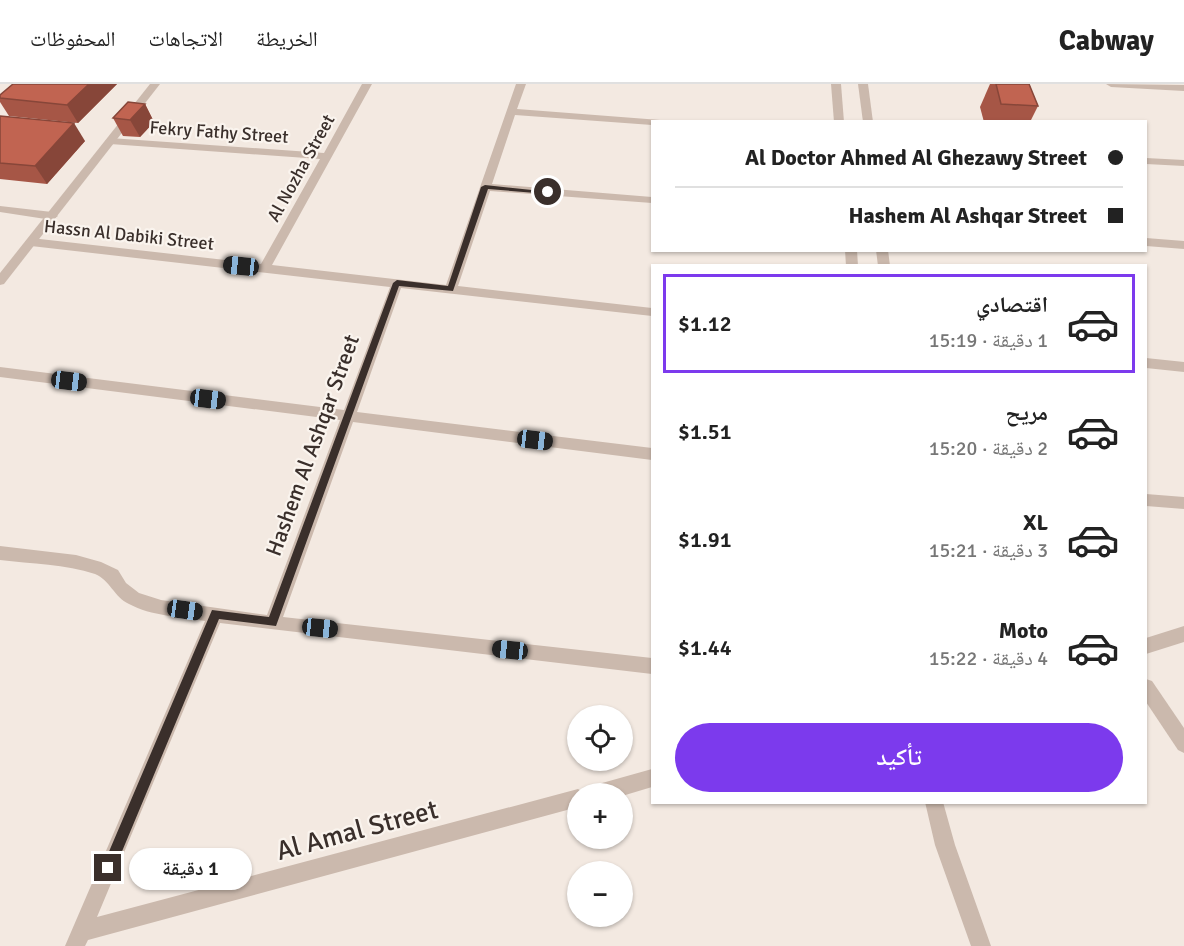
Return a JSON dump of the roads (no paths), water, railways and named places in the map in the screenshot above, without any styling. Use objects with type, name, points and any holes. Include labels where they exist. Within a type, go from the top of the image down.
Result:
[{"type":"street","points":[[0,281],[155,84]]},
{"type":"street","points":[[361,84],[367,84]]},
{"type":"street","name":"Al Nozha Street","points":[[264,268],[367,84]]},
{"type":"street","points":[[451,289],[521,84]]},
{"type":"street","points":[[836,84],[839,120]]},
{"type":"street","points":[[862,84],[868,120]]},
{"type":"street","points":[[1111,84],[1184,88]]},
{"type":"street","points":[[512,112],[651,122]]},
{"type":"street","name":"Fekry Fathy Street","points":[[110,141],[327,156]]},
{"type":"street","points":[[1147,161],[1184,163]]},
{"type":"street","points":[[485,187],[651,200]]},
{"type":"street","points":[[0,209],[51,216]]},
{"type":"street","name":"Hassn Al Dabiki Street","points":[[31,242],[651,312]]},
{"type":"street","points":[[1147,242],[1184,245]]},
{"type":"street","name":"Hashem Al Ashqar Street","points":[[272,623],[397,283]]},
{"type":"street","points":[[1147,363],[1184,367]]},
{"type":"street","points":[[0,372],[651,454]]},
{"type":"street","points":[[1147,500],[1184,503]]},
{"type":"street","points":[[0,553],[67,561],[101,569],[112,575],[120,588],[134,599],[160,607],[272,623],[651,666]]},
{"type":"street","points":[[78,939],[216,614]]},
{"type":"street","points":[[1147,646],[1184,634]]},
{"type":"street","points":[[1147,688],[1184,744]]},
{"type":"street","points":[[633,783],[651,778]]},
{"type":"street","name":"Al Amal Street","points":[[78,939],[567,801]]},
{"type":"street","points":[[935,804],[945,844],[981,946]]}]
